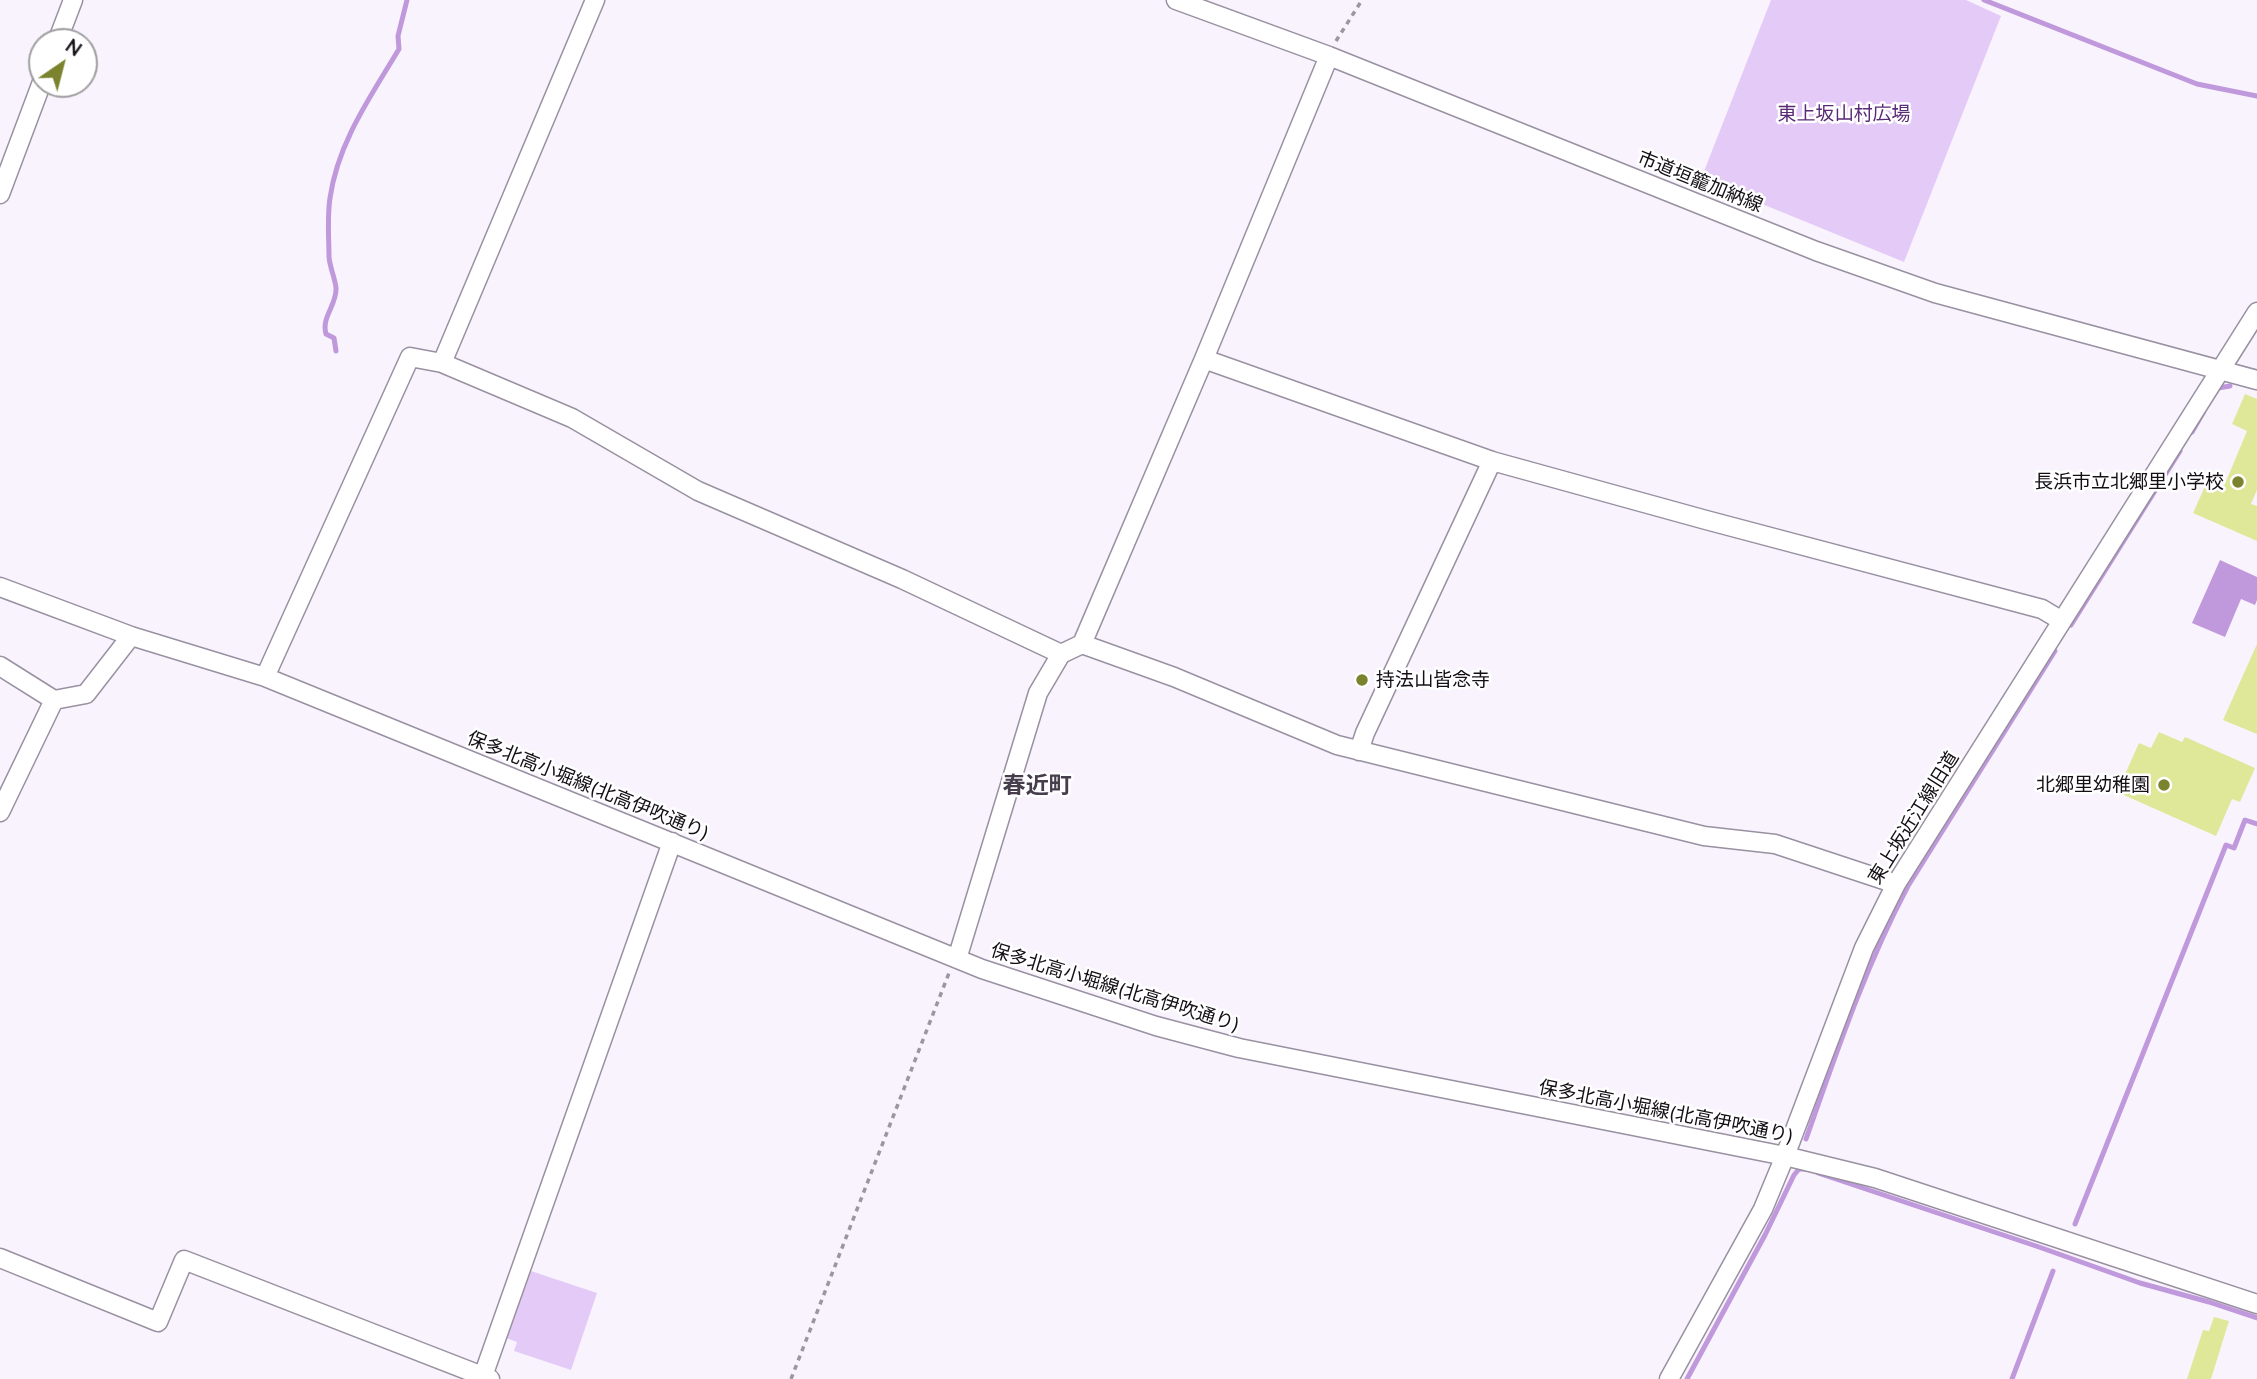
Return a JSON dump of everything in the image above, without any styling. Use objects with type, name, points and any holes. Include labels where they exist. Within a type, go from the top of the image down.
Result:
[{"type":"street","points":[[62,28],[73,0]]},
{"type":"street","points":[[442,363],[595,0]]},
{"type":"street","name":"市道垣籠加納線","points":[[1176,0],[1329,56],[1816,251],[1899,281],[2257,380]]},
{"type":"street","points":[[1082,645],[1329,56]]},
{"type":"street","points":[[0,194],[36,98]]},
{"type":"street","name":"東上坂近江線旧道","points":[[1669,1379],[1763,1209],[1864,948],[1896,884],[2257,312]]},
{"type":"street","points":[[265,677],[410,357],[442,363],[572,418],[698,491],[902,579],[1060,654]]},
{"type":"street","points":[[1204,359],[1492,461],[2042,609],[2062,621]]},
{"type":"street","points":[[1359,751],[1492,461]]},
{"type":"street","name":"保多北高小堀線(北高伊吹通り)","points":[[0,586],[131,636],[265,677],[982,970],[1156,1026],[1239,1048],[1785,1156],[1875,1178],[2257,1304]]},
{"type":"street","points":[[0,666],[54,700],[86,694],[131,636]]},
{"type":"street","points":[[957,959],[1038,693],[1060,654],[1082,645],[1174,677],[1337,745],[1704,835],[1774,844],[1896,884]]},
{"type":"street","points":[[0,812],[54,700]]},
{"type":"street","points":[[0,1258],[158,1322],[184,1260],[487,1378],[672,842]]},
{"type":"path","points":[[1329,56],[1362,0]]},
{"type":"path","points":[[791,1379],[945,978],[957,959]]},
{"type":"green space","name":"東上坂山村広場","points":[[1771,0],[1966,0],[2001,16],[1904,262],[1701,179]]},
{"type":"green space","points":[[528,1270],[597,1293],[571,1370],[514,1351],[517,1342],[506,1338]]},
{"type":"shaded area","points":[[2220,560],[2257,577],[2255,605],[2241,599],[2225,637],[2192,623]]},
{"type":"building","points":[[2245,394],[2257,399],[2257,490],[2251,504],[2257,506],[2257,541],[2193,513],[2206,484],[2222,491],[2247,431],[2232,424]]},
{"type":"building","points":[[2257,644],[2257,734],[2223,720]]},
{"type":"building","points":[[2159,732],[2182,742],[2185,737],[2255,768],[2240,802],[2232,799],[2216,836],[2117,792],[2139,743],[2151,748]]},
{"type":"building","points":[[2214,1317],[2229,1321],[2211,1379],[2187,1379],[2203,1330],[2209,1331]]},
{"type":"waterway","points":[[336,351],[334,338],[326,334],[325,328],[336,294],[329,257],[328,228],[334,177],[357,120],[399,49],[398,36],[407,0]]},
{"type":"waterway","points":[[1984,0],[2197,84],[2257,96]]},
{"type":"waterway","points":[[2215,393],[2218,388],[2230,386]]},
{"type":"waterway","points":[[2192,432],[2203,413]]},
{"type":"waterway","points":[[2071,625],[2180,451]]},
{"type":"waterway","points":[[1806,1139],[1865,979],[1908,886],[2055,651]]},
{"type":"waterway","points":[[2075,1224],[2226,845],[2234,848],[2245,820],[2257,824]]},
{"type":"waterway","points":[[1687,1379],[1765,1235],[1794,1175],[1799,1169],[1806,1169]]},
{"type":"waterway","points":[[1818,1173],[2140,1283],[2257,1318]]},
{"type":"waterway","points":[[2012,1379],[2053,1271]]},
{"type":"place","name":"長浜市立北郷里小学校","points":[[2238,482]]},
{"type":"place","name":"持法山皆念寺","points":[[1362,680]]},
{"type":"place","name":"北郷里幼稚園","points":[[2164,785]]},
{"type":"district","name":"春近町","points":[[1037,786]]}]
